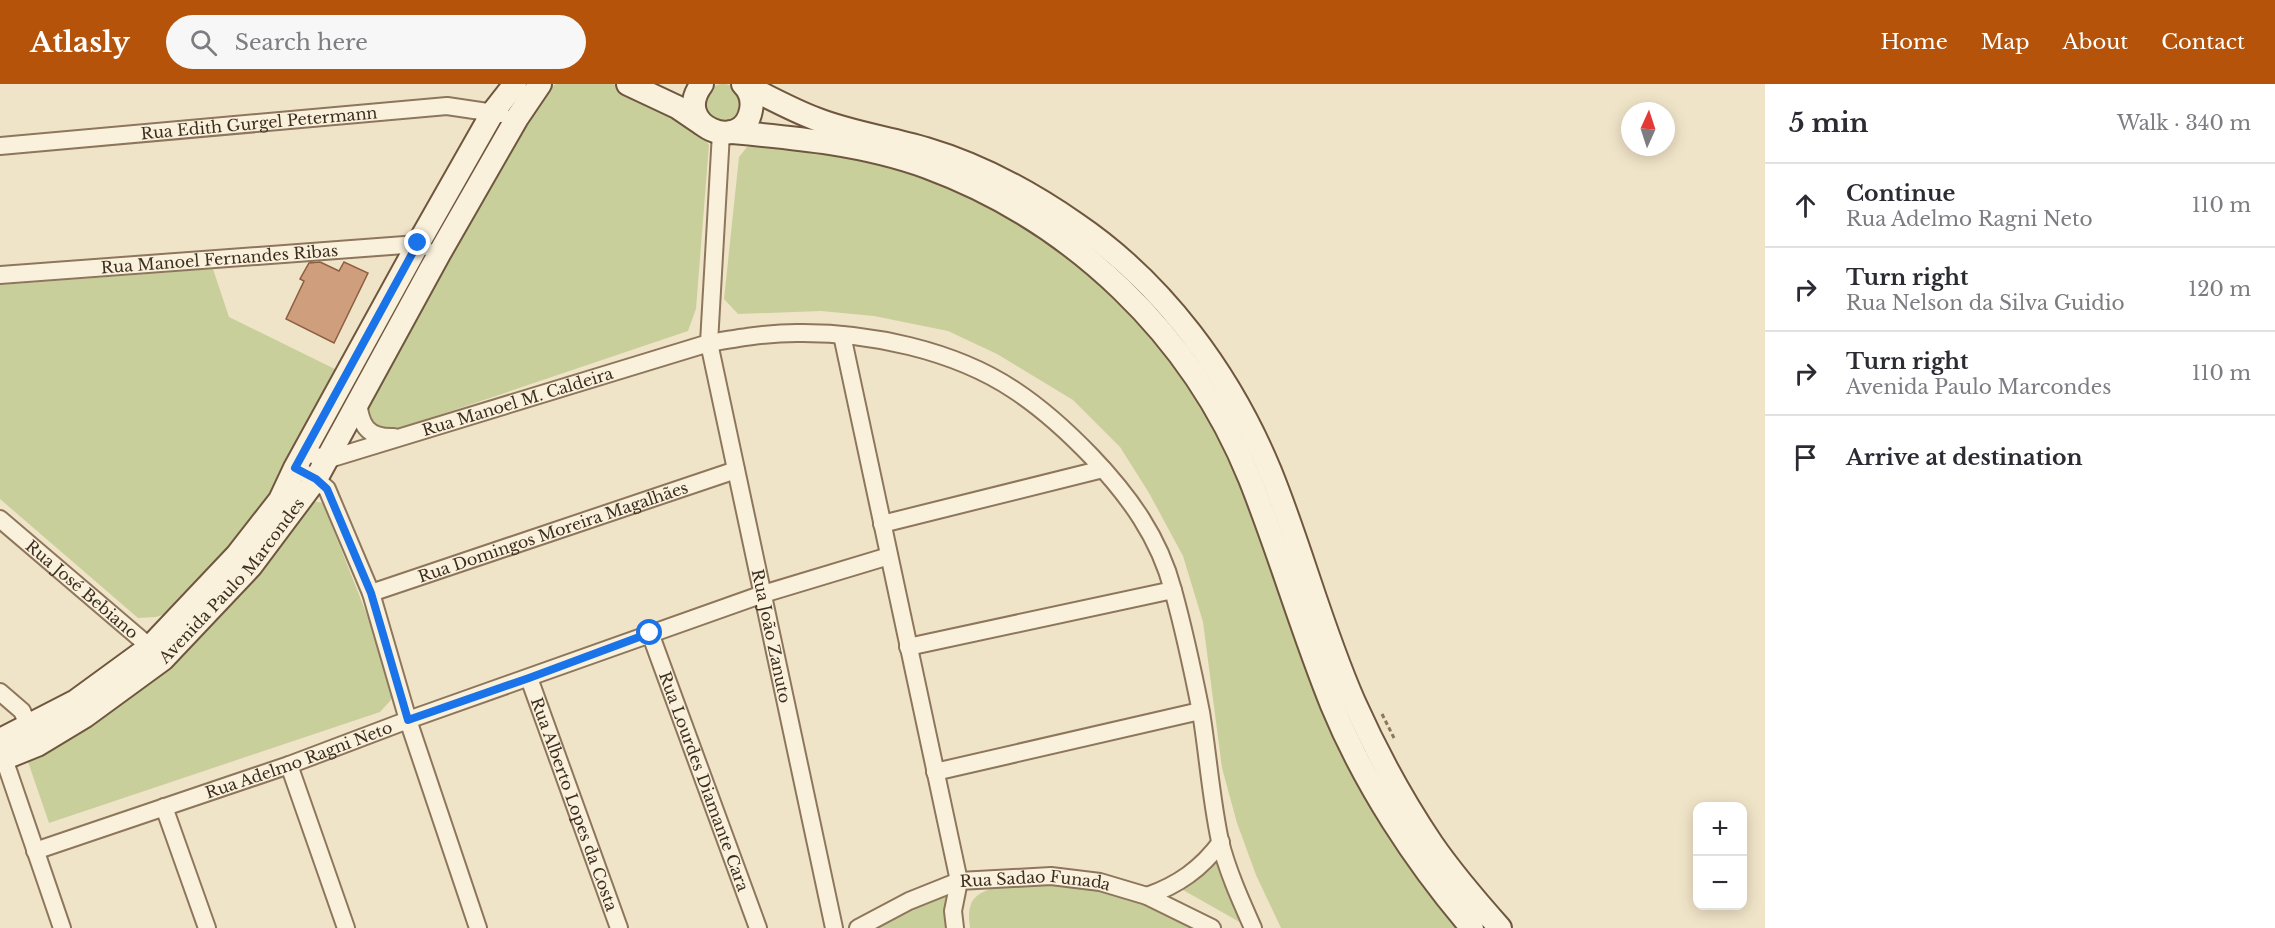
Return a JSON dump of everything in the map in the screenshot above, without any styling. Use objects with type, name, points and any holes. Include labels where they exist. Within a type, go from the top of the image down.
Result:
[{"type":"main road","name":"Avenida Paulo Marcondes","points":[[157,653],[280,500],[418,243],[493,112],[515,84]]},
{"type":"main road","name":"Avenida Paulo Marcondes","points":[[1,751],[33,736],[76,702],[157,653],[251,566],[321,469],[439,254],[517,118],[540,84]]},
{"type":"main road","points":[[628,84],[677,107],[718,130],[828,142],[925,166],[965,183],[1066,242],[1095,265],[1144,311],[1188,366],[1217,410],[1234,443],[1251,480],[1333,706],[1362,767],[1414,855],[1472,928]]},
{"type":"main road","points":[[702,84],[694,99],[694,108],[718,130],[740,128],[751,113],[750,94],[744,85]]},
{"type":"main road","points":[[744,85],[817,120],[928,149],[1009,182],[1079,225],[1160,296],[1206,355],[1235,399],[1253,434],[1270,472],[1352,698],[1385,766],[1432,844],[1500,928]]},
{"type":"street","name":"Rua Edith Gurgel Petermann","points":[[0,146],[447,106],[493,112],[517,118]]},
{"type":"street","name":"Rua João Zanuto","points":[[718,130],[709,343],[834,928]]},
{"type":"street","points":[[418,243],[439,254]]},
{"type":"street","name":"Rua Manoel Fernandes Ribas","points":[[0,275],[418,243]]},
{"type":"street","name":"Rua Manoel M. Caldeira","points":[[321,469],[401,437],[709,343],[753,335],[798,333],[842,335],[902,344],[960,362],[1004,385],[1061,425],[1127,495],[1146,524],[1162,556],[1173,590],[1200,711],[1221,842],[1253,928]]},
{"type":"street","points":[[842,335],[958,881],[953,910],[954,928]]},
{"type":"street","points":[[358,400],[360,416],[364,425],[373,434],[382,437],[401,437]]},
{"type":"street","points":[[300,459],[321,469],[327,489],[371,593],[408,720],[478,928]]},
{"type":"street","points":[[882,524],[1103,469]]},
{"type":"street","name":"Rua Domingos Moreira Magalhães","points":[[371,593],[736,470]]},
{"type":"street","name":"Rua José Bebiano","points":[[0,519],[157,653]]},
{"type":"street","name":"Rua Adelmo Ragni Neto","points":[[35,851],[289,765],[650,633],[763,594],[889,556]]},
{"type":"street","points":[[908,647],[1173,590]]},
{"type":"street","name":"Rua Lourdes Diamante Cara","points":[[650,633],[758,928]]},
{"type":"street","name":"Rua Alberto Lopes da Costa","points":[[529,678],[619,928]]},
{"type":"street","points":[[0,692],[22,711],[33,736]]},
{"type":"street","points":[[935,772],[1200,711]]},
{"type":"street","points":[[1,751],[62,928]]},
{"type":"street","points":[[289,765],[346,928]]},
{"type":"street","points":[[164,807],[207,928]]},
{"type":"street","points":[[1147,896],[1165,890],[1196,870],[1221,842]]},
{"type":"street","name":"Rua Sadao Funada","points":[[858,928],[909,901],[958,881],[1052,876],[1100,882],[1147,896],[1212,928]]},
{"type":"path","points":[[1380,710],[1396,742]]},
{"type":"green space","points":[[556,84],[613,84],[654,102],[697,127],[709,145],[696,309],[688,331],[401,428],[384,429],[372,421],[368,405],[547,88]]},
{"type":"green space","points":[[723,84],[736,89],[741,102],[736,115],[723,120],[710,115],[705,102],[710,89]]},
{"type":"green space","points":[[772,142],[845,153],[919,174],[990,205],[1059,248],[1121,298],[1220,424],[1464,928],[1281,928],[1256,875],[1237,823],[1222,768],[1203,622],[1183,556],[1149,493],[1120,447],[1073,400],[997,354],[948,331],[874,316],[821,311],[738,314],[724,299],[739,157],[747,147]]},
{"type":"green space","points":[[213,269],[229,317],[341,372],[275,488],[251,520],[171,612],[156,617],[138,618],[0,499],[0,285]]},
{"type":"green space","points":[[313,501],[323,503],[393,681],[391,700],[380,712],[49,823],[27,759]]},
{"type":"green space","points":[[1217,857],[1243,924],[1183,890],[1186,884]]},
{"type":"green space","points":[[1059,881],[1139,896],[1202,928],[970,928],[971,904],[977,896],[986,891],[1011,884]]},
{"type":"green space","points":[[951,890],[948,928],[870,928]]},
{"type":"building","points":[[320,262],[339,271],[344,262],[368,273],[334,343],[286,319],[304,281],[300,279],[309,263]]},
{"type":"route","points":[[418,243],[295,468],[316,479],[327,489],[371,593],[408,720],[650,633]]}]
